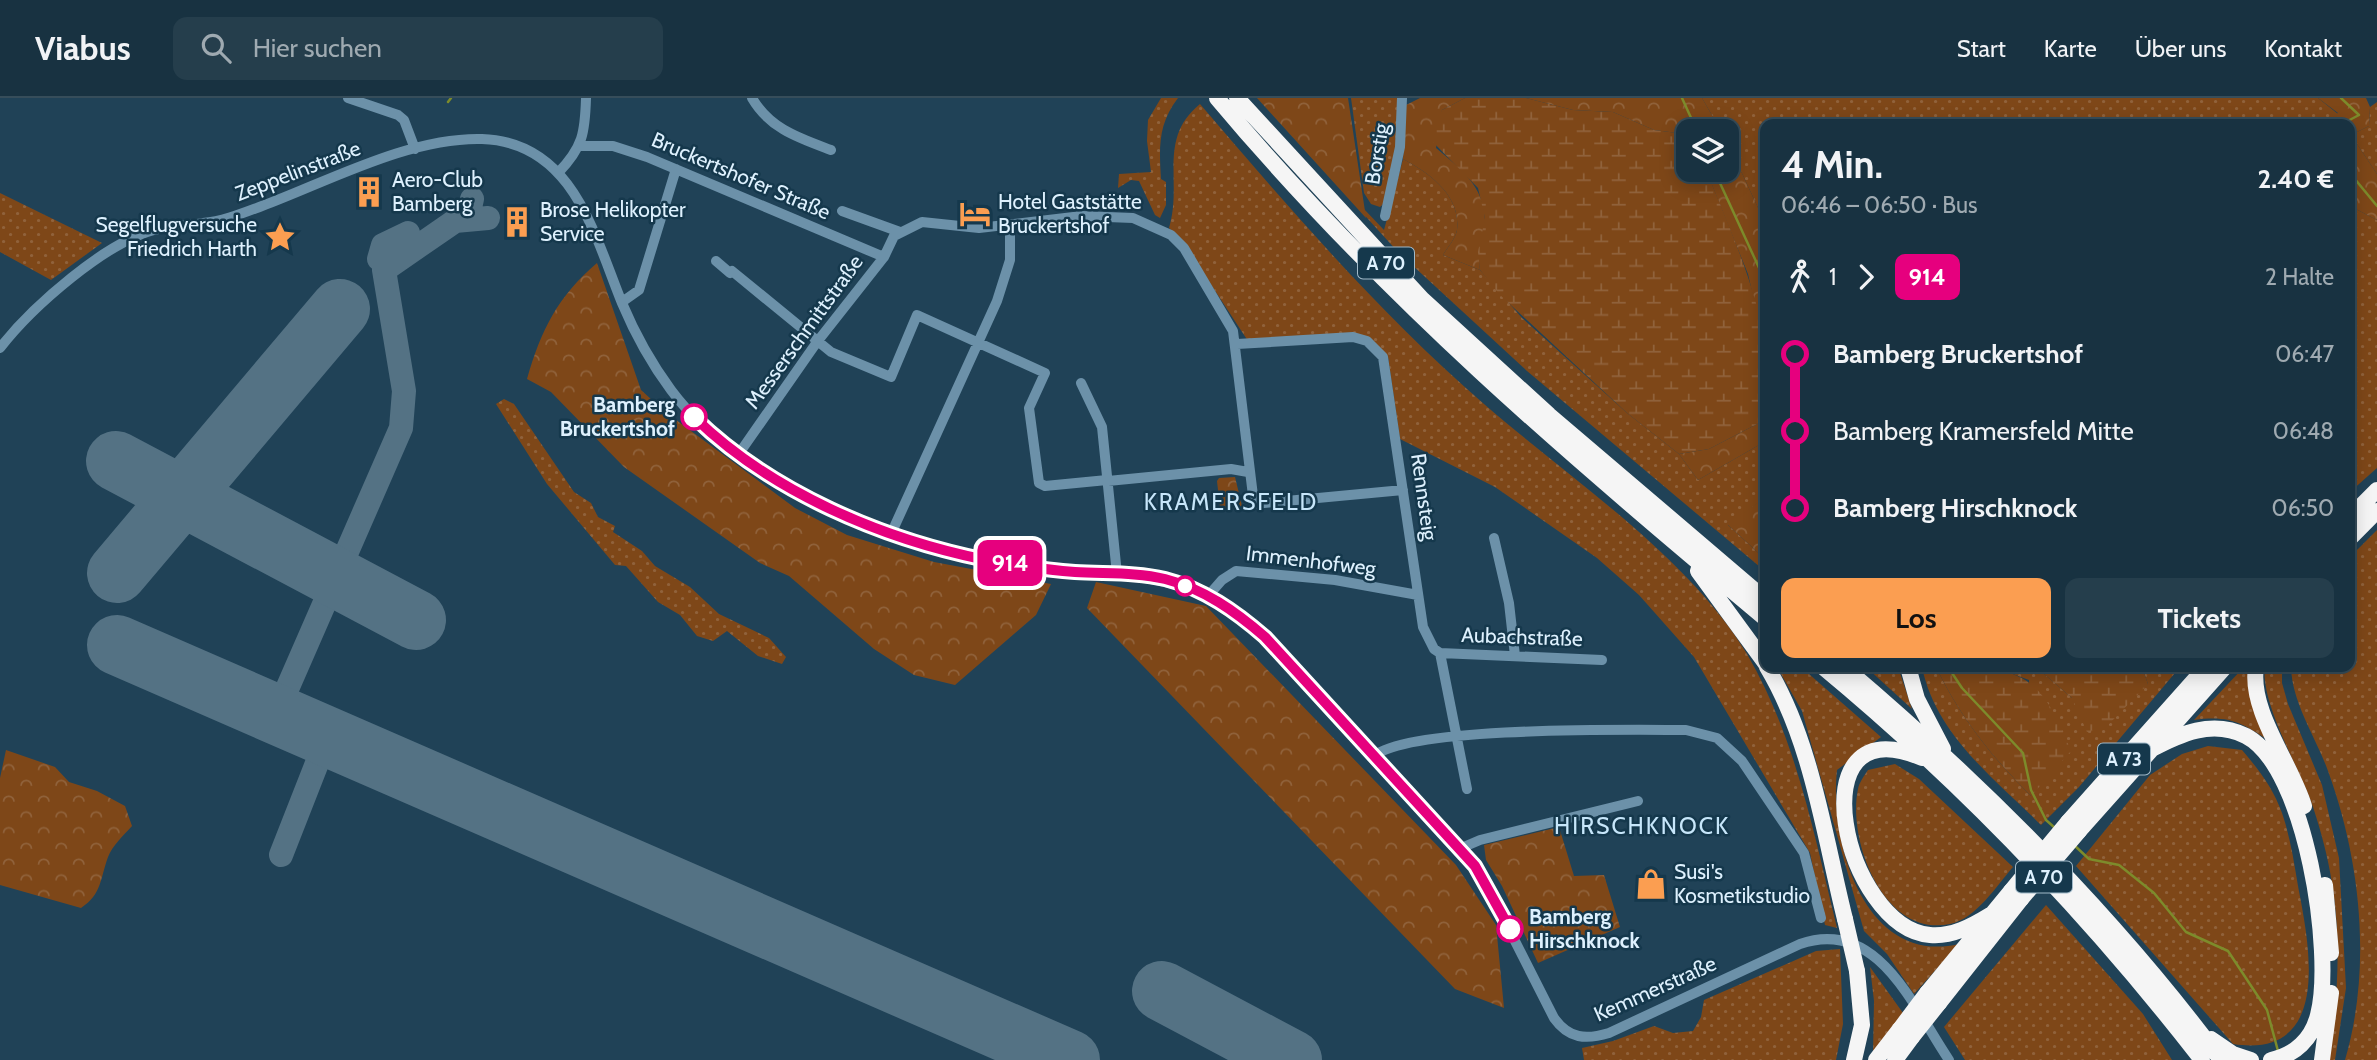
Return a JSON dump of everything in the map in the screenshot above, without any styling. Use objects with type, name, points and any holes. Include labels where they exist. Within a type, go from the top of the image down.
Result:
[{"type":"highway","name":"A 70","points":[[1217,98],[1297,190],[1413,311],[1474,369],[1760,614]]},
{"type":"highway","name":"A 70","points":[[1237,98],[1319,191],[1422,299],[1549,415],[1760,595]]},
{"type":"highway","points":[[2355,514],[2374,504]]},
{"type":"highway","points":[[2355,531],[2374,504]]},
{"type":"highway","points":[[1671,540],[1736,620],[1760,655]]},
{"type":"highway","points":[[1771,672],[1781,692],[1806,761],[1857,971],[1862,1025],[1854,1060]]},
{"type":"highway","name":"A 70","points":[[1830,672],[1930,761],[2060,892],[2162,1009],[2202,1060]]},
{"type":"highway","name":"A 70","points":[[1850,672],[1952,763],[2075,887],[2221,1060]]},
{"type":"highway","points":[[1909,672],[1917,699],[1952,763]]},
{"type":"highway","name":"A 73","points":[[2073,826],[2150,750],[2220,672]]},
{"type":"highway","points":[[2256,672],[2256,691],[2263,713],[2302,797],[2324,882],[2332,975],[2322,1060]]},
{"type":"highway","name":"A 73","points":[[1933,998],[2195,674]]},
{"type":"highway","points":[[2150,750],[2197,729],[2219,727],[2245,736],[2271,758],[2294,807],[2308,852],[2316,895],[2320,942],[2320,999],[2318,1016],[2300,1047],[2271,1060]]},
{"type":"highway","points":[[1930,761],[1889,749],[1868,754],[1852,768],[1843,793],[1848,836],[1859,866],[1883,906],[1899,923],[1914,931],[1928,935],[1952,933],[1990,915]]},
{"type":"highway","name":"A 73","points":[[1895,1060],[1933,998],[1990,915],[2016,895]]},
{"type":"highway","points":[[2162,1009],[2188,1060]]},
{"type":"highway","points":[[2197,1030],[2234,1054],[2251,1060]]},
{"type":"highway","name":"A 73","points":[[1877,1060],[1905,1042]]},
{"type":"street","points":[[348,98],[398,115],[404,120],[415,149]]},
{"type":"street","points":[[558,173],[580,146],[586,98]]},
{"type":"street","points":[[752,98],[767,119],[780,130],[831,150]]},
{"type":"street","name":"Borstig","points":[[1385,216],[1400,147],[1402,98]]},
{"type":"street","name":"Zeppelinstraße","points":[[0,348],[55,292],[121,245],[150,230],[224,219],[415,149],[461,140],[496,141],[533,154],[558,173]]},
{"type":"street","name":"Bruckertshofer Straße","points":[[580,146],[613,146],[676,169],[884,257]]},
{"type":"street","points":[[622,302],[639,290],[676,169]]},
{"type":"street","name":"Kemmerstraße","points":[[558,173],[572,189],[590,219],[641,343],[672,392],[707,429],[738,455],[799,491],[891,534],[986,560],[1164,579],[1209,596],[1265,637],[1459,849],[1485,881],[1554,1018],[1570,1034],[1593,1038],[1609,1033],[1800,944],[1826,937],[1863,946],[1881,961],[1949,1060]]},
{"type":"street","points":[[842,211],[900,232],[922,222],[979,228],[1094,216],[1133,218],[1160,228],[1184,248],[1233,331],[1237,344],[1251,500],[1262,505],[1403,490]]},
{"type":"street","points":[[891,534],[997,301],[1010,260],[1010,224]]},
{"type":"street","name":"Messerschmittstraße","points":[[738,455],[817,342],[884,257],[888,243],[900,232]]},
{"type":"street","points":[[716,261],[831,352],[891,377],[917,315],[1045,373],[1029,408],[1039,483],[1045,486],[1231,469],[1248,472]]},
{"type":"street","name":"Rennsteig","points":[[1237,344],[1353,337],[1367,341],[1376,348],[1387,369],[1418,595],[1426,633],[1434,649],[1440,653],[1467,789]]},
{"type":"street","points":[[1081,383],[1102,427],[1117,574]]},
{"type":"street","points":[[1494,538],[1509,603],[1515,656]]},
{"type":"street","name":"Immenhofweg","points":[[1209,596],[1222,580],[1236,571],[1335,580],[1418,595]]},
{"type":"street","name":"Aubachstraße","points":[[1440,653],[1602,660]]},
{"type":"street","points":[[1374,756],[1406,742],[1519,733],[1686,730],[1717,737],[1742,761],[1804,853],[1821,918]]},
{"type":"street","points":[[1459,849],[1480,840],[1638,801]]},
{"type":"green space","points":[[1161,98],[1178,98],[1171,108],[1161,136],[1161,179],[1166,182],[1166,205],[1160,218],[1155,215],[1139,181],[1131,180],[1118,188],[1119,174],[1151,172],[1147,141],[1148,120]]},
{"type":"green space","points":[[1257,98],[1348,98],[1366,218]]},
{"type":"green space","points":[[1258,98],[1384,230],[1403,159],[1433,178],[1449,196],[1457,217],[1456,233],[1443,255],[1480,270],[1522,318],[1627,413],[1679,454],[1698,480],[1760,444],[1760,501],[1728,525],[1760,554],[1760,567],[1527,371],[1398,252]]},
{"type":"green space","points":[[1351,98],[1399,98],[1400,126],[1387,200],[1380,207],[1371,204],[1364,193]]},
{"type":"green space","points":[[1420,98],[1465,98],[1442,110],[1436,148],[1469,179],[1484,208],[1480,270],[1443,255],[1457,230],[1454,206],[1433,178],[1403,159],[1406,105]]},
{"type":"green space","points":[[1465,98],[1526,98],[1573,110],[1613,112],[1654,130],[1676,133],[1676,182],[1711,182],[1753,294],[1760,320],[1760,423],[1709,449],[1679,454],[1627,413],[1500,295],[1480,270],[1478,252],[1485,218],[1478,188],[1428,137],[1442,110]]},
{"type":"green space","points":[[1526,98],[1702,98],[1714,119],[1676,119],[1676,133],[1654,130],[1613,112],[1573,110]]},
{"type":"green space","points":[[1702,98],[2318,98],[2338,114],[2330,119],[1760,119],[1760,212],[1739,167],[1739,119],[1714,119]]},
{"type":"green space","points":[[2318,98],[2366,98],[2370,107],[2369,126],[2355,133],[2355,119],[2330,119],[2338,113]]},
{"type":"green space","points":[[2377,102],[2377,174],[2355,141],[2355,133],[2369,126],[2370,107]]},
{"type":"green space","points":[[1200,104],[1302,221],[1408,334],[1484,404],[1626,520],[1693,584],[1722,618],[1747,654],[1764,686],[1791,753],[1837,928],[1825,925],[1810,853],[1694,657],[1639,595],[1597,558],[1495,487],[1400,439],[1388,357],[1366,336],[1248,341],[1185,245],[1169,228],[1173,211],[1175,146],[1187,117]]},
{"type":"green space","points":[[2355,141],[2377,174],[2377,220],[2355,209]]},
{"type":"green space","points":[[1739,167],[1760,212],[1760,327],[1748,274],[1711,182],[1739,182]]},
{"type":"green space","points":[[0,193],[102,243],[51,280],[0,252]]},
{"type":"green space","points":[[2355,209],[2377,220],[2377,468],[2355,488]]},
{"type":"green space","points":[[597,263],[641,390],[664,411],[795,508],[847,535],[934,562],[1051,584],[1036,615],[955,685],[914,675],[874,649],[789,576],[760,563],[624,467],[551,392],[527,379],[538,345],[561,301]]},
{"type":"green space","points":[[504,399],[514,404],[574,492],[591,503],[598,517],[615,526],[613,532],[642,551],[655,566],[690,587],[719,614],[769,638],[786,657],[782,664],[758,656],[727,631],[713,641],[697,636],[680,615],[658,602],[626,566],[615,565],[547,484],[496,404]]},
{"type":"green space","points":[[1760,423],[1760,444],[1698,480],[1679,454],[1709,449]]},
{"type":"green space","points":[[1235,477],[1242,506],[1220,508],[1217,481],[1219,478]]},
{"type":"green space","points":[[1760,501],[1760,554],[1727,524]]},
{"type":"green space","points":[[2377,530],[2377,1060],[2345,1060],[2358,989],[2359,915],[2355,878],[2339,805],[2323,758],[2300,707],[2291,672],[2355,672],[2355,552]]},
{"type":"green space","points":[[1096,582],[1206,606],[1456,865],[1496,925],[1504,1008],[1455,989],[1087,608]]},
{"type":"green space","points":[[1780,672],[1807,672],[1881,737],[1837,770],[1839,831],[1847,863],[1860,893],[1877,918],[1899,936],[1926,946],[1959,944],[1914,994],[1887,954],[1864,931],[1802,711]]},
{"type":"green space","points":[[1871,672],[1900,672],[1912,709]]},
{"type":"green space","points":[[1923,672],[1938,672],[1968,722],[1991,753],[2031,796],[2029,680],[2007,672],[2042,672],[2072,698],[2148,684],[2144,672],[2176,672],[2079,787],[2041,825],[1969,754],[1940,714]]},
{"type":"green space","points":[[1938,672],[2005,672],[2025,680],[2038,690],[2049,705],[2071,751],[2031,796],[1991,753],[1947,689]]},
{"type":"green space","points":[[2042,672],[2144,672],[2148,684],[2107,726],[2087,732],[2072,698]]},
{"type":"green space","points":[[2239,672],[2248,672],[2249,685],[2272,743],[2236,722],[2194,720]]},
{"type":"green space","points":[[2265,672],[2282,672],[2288,704],[2322,785],[2339,858],[2346,988],[2335,1060],[2329,1060],[2338,963],[2335,902],[2330,871],[2313,807],[2282,736],[2265,682]]},
{"type":"green space","points":[[2208,746],[2242,750],[2248,757],[2274,795],[2292,849],[2306,935],[2308,991],[2301,1015],[2288,1034],[2265,1044],[2233,1044],[2076,866],[2150,775],[2182,754]]},
{"type":"green space","points":[[6,750],[55,767],[69,782],[97,791],[125,806],[132,826],[112,849],[97,892],[81,908],[0,885],[0,778]]},
{"type":"green space","points":[[1895,764],[1919,779],[2013,867],[1977,909],[1960,921],[1927,924],[1906,916],[1889,901],[1875,881],[1865,858],[1858,834],[1856,810],[1859,787],[1868,770]]},
{"type":"green space","points":[[1559,827],[1574,876],[1604,875],[1620,927],[1538,963],[1502,886],[1486,860],[1484,845]]},
{"type":"green space","points":[[2046,905],[2143,1014],[2172,1060],[1965,1060],[1944,1027]]},
{"type":"green space","points":[[1840,949],[1843,1024],[1836,1060],[1584,1060],[1582,1048],[1613,1041],[1654,1026],[1673,1033],[1693,1031],[1701,1017],[1704,1000],[1816,951]]},
{"type":"green space","points":[[1870,967],[1903,1013],[1873,1054],[1874,1001]]},
{"type":"waterway","points":[[448,102],[451,98]]},
{"type":"waterway","points":[[1682,98],[1692,119]]},
{"type":"waterway","points":[[2341,98],[2359,115],[2351,119]]},
{"type":"waterway","points":[[2355,179],[2377,206]]},
{"type":"waterway","points":[[1720,182],[1760,270]]},
{"type":"waterway","points":[[1951,672],[1962,688],[2023,753],[2031,790],[2046,820],[2055,828]]},
{"type":"waterway","points":[[2075,846],[2089,859],[2119,865],[2154,893],[2186,932],[2228,951],[2267,1010],[2278,1051]]},
{"type":"taxiway","points":[[472,199],[470,208],[455,221],[488,218]]},
{"type":"taxiway","points":[[284,696],[401,428],[404,391],[384,270],[455,221]]},
{"type":"taxiway","points":[[379,259],[383,245],[408,233]]},
{"type":"taxiway","points":[[253,704],[271,707],[284,696],[286,712],[297,723]]},
{"type":"taxiway","points":[[304,727],[319,739],[321,753],[333,745],[350,747]]},
{"type":"taxiway","points":[[281,855],[321,753]]},
{"type":"runway","points":[[117,573],[340,309]]},
{"type":"runway","points":[[116,461],[416,620]]},
{"type":"runway","points":[[117,645],[1070,1060]]},
{"type":"runway","points":[[1162,991],[1292,1060]]},
{"type":"bus line","name":"914","points":[[694,417],[755,466],[799,491],[891,534],[925,546],[986,560],[1074,572],[1143,575],[1164,579],[1199,591],[1228,607],[1265,637],[1475,866],[1510,929]]},
{"type":"place","name":"Aero-Club Bamberg","points":[[369,192]]},
{"type":"place","name":"Hotel Gaststätte Bruckertshof","points":[[975,214]]},
{"type":"place","name":"Brose Helikopter Service","points":[[517,222]]},
{"type":"place","name":"Segelflugversuche Friedrich Harth","points":[[280,237]]},
{"type":"place","name":"Bamberg Bruckertshof","points":[[694,417]]},
{"type":"place","name":"Susi's Kosmetikstudio","points":[[1651,884]]},
{"type":"place","name":"Bamberg Hirschknock","points":[[1510,929]]},
{"type":"district","name":"KRAMERSFELD","points":[[1231,502]]},
{"type":"district","name":"HIRSCHKNOCK","points":[[1642,826]]}]
